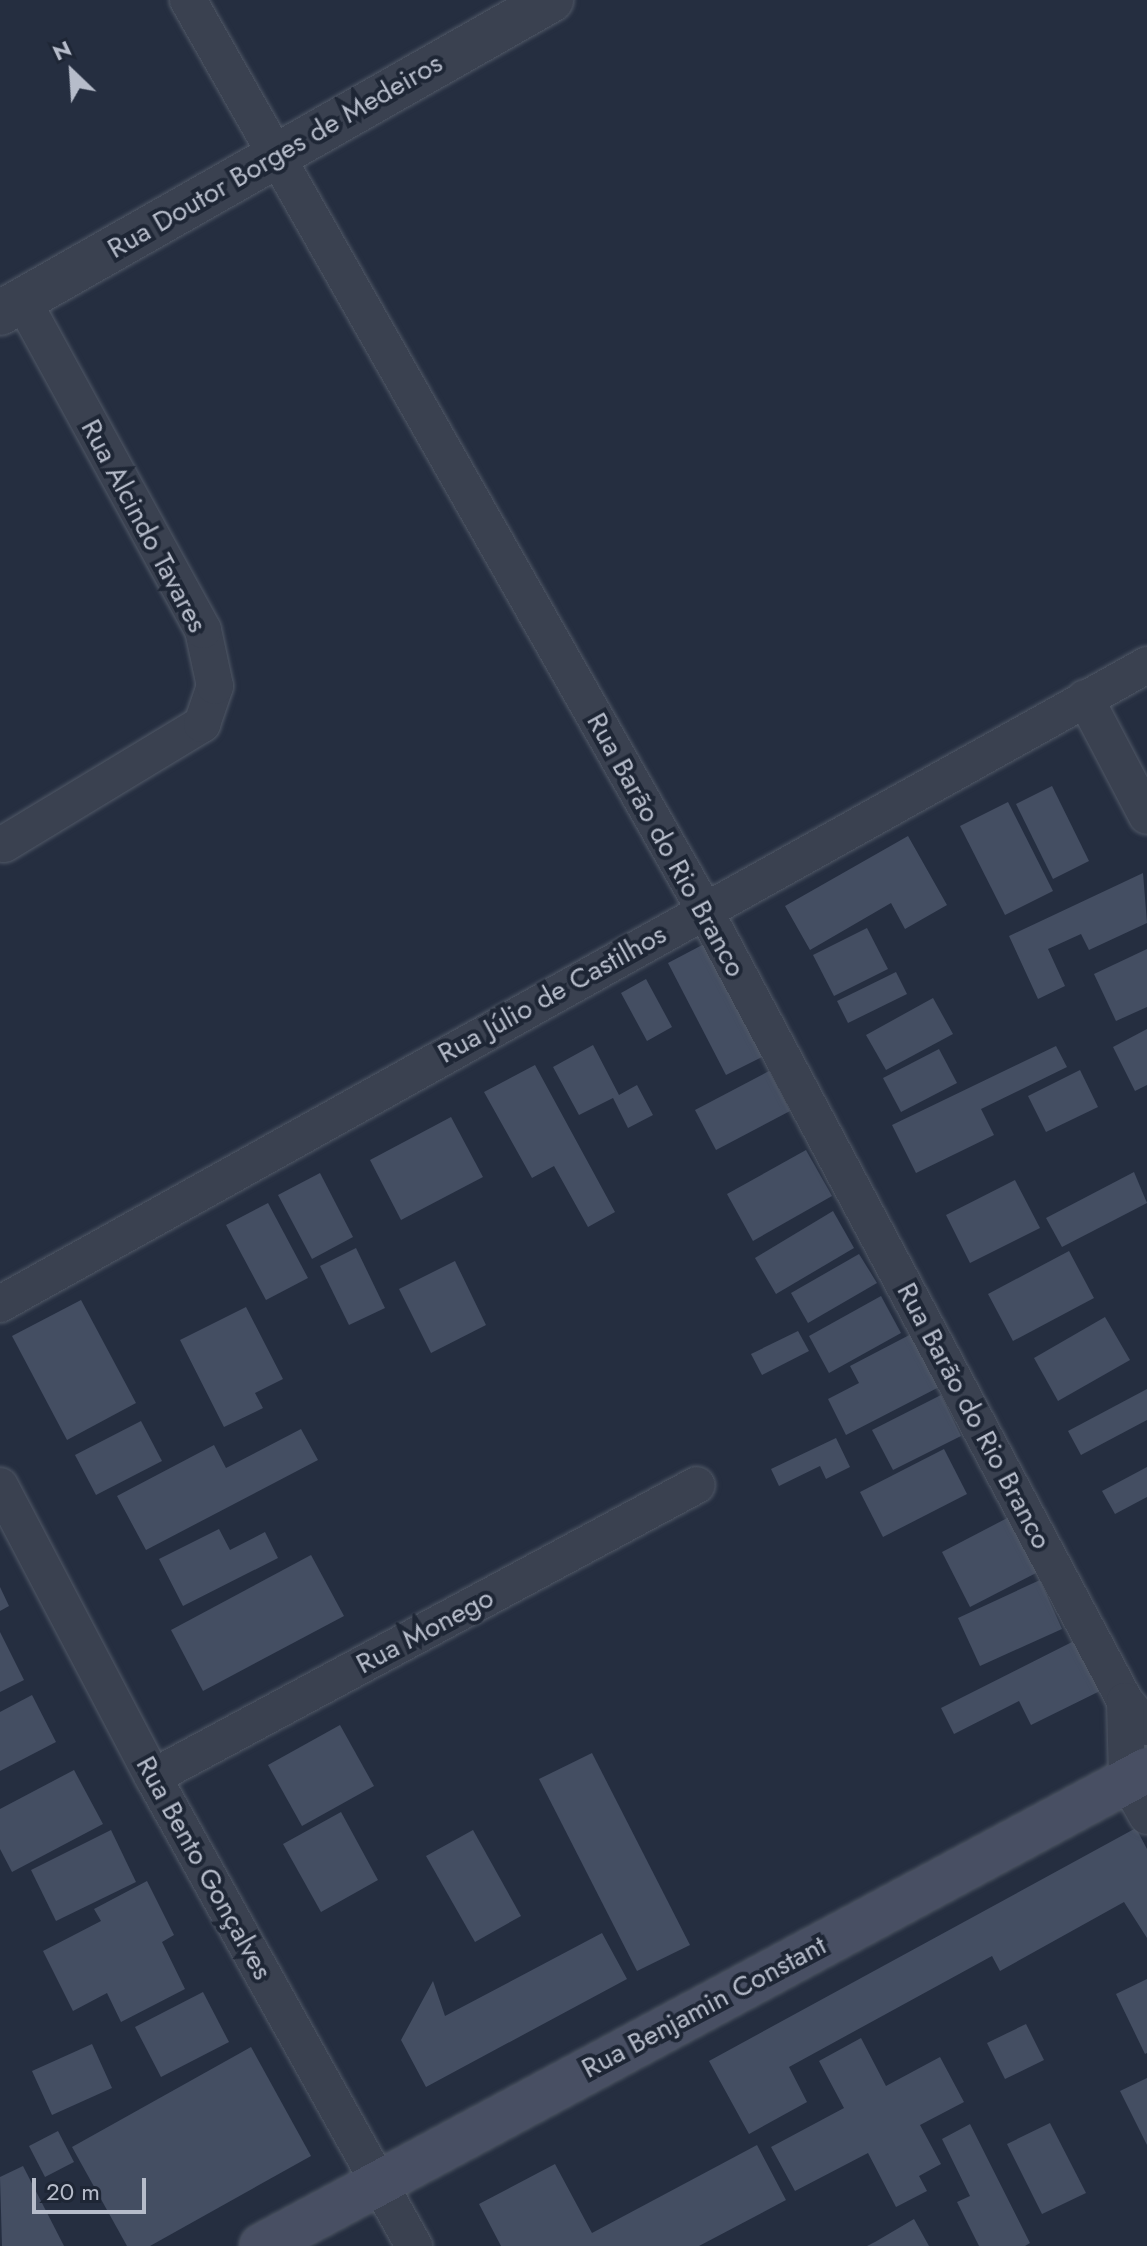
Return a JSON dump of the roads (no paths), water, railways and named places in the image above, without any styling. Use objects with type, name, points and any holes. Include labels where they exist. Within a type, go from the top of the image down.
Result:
[{"type":"main road","name":"Rua Benjamin Constant","points":[[262,2246],[378,2182],[1140,1789]]},
{"type":"street","name":"Rua Barão do Rio Branco","points":[[188,0],[704,909],[1136,1714],[1140,1789]]},
{"type":"street","name":"Rua Doutor Borges de Medeiros","points":[[11,306],[551,0]]},
{"type":"street","name":"Rua Alcindo Tavares","points":[[4,844],[202,724],[215,686],[203,630],[11,306]]},
{"type":"street","name":"Rua Júlio de Castilhos","points":[[0,1304],[704,909],[1147,665]]},
{"type":"street","points":[[1085,698],[1147,816]]},
{"type":"street","name":"Rua Monego","points":[[153,1777],[697,1485]]},
{"type":"street","name":"Rua Bento Gonçalves","points":[[0,1486],[153,1777],[414,2246]]}]
